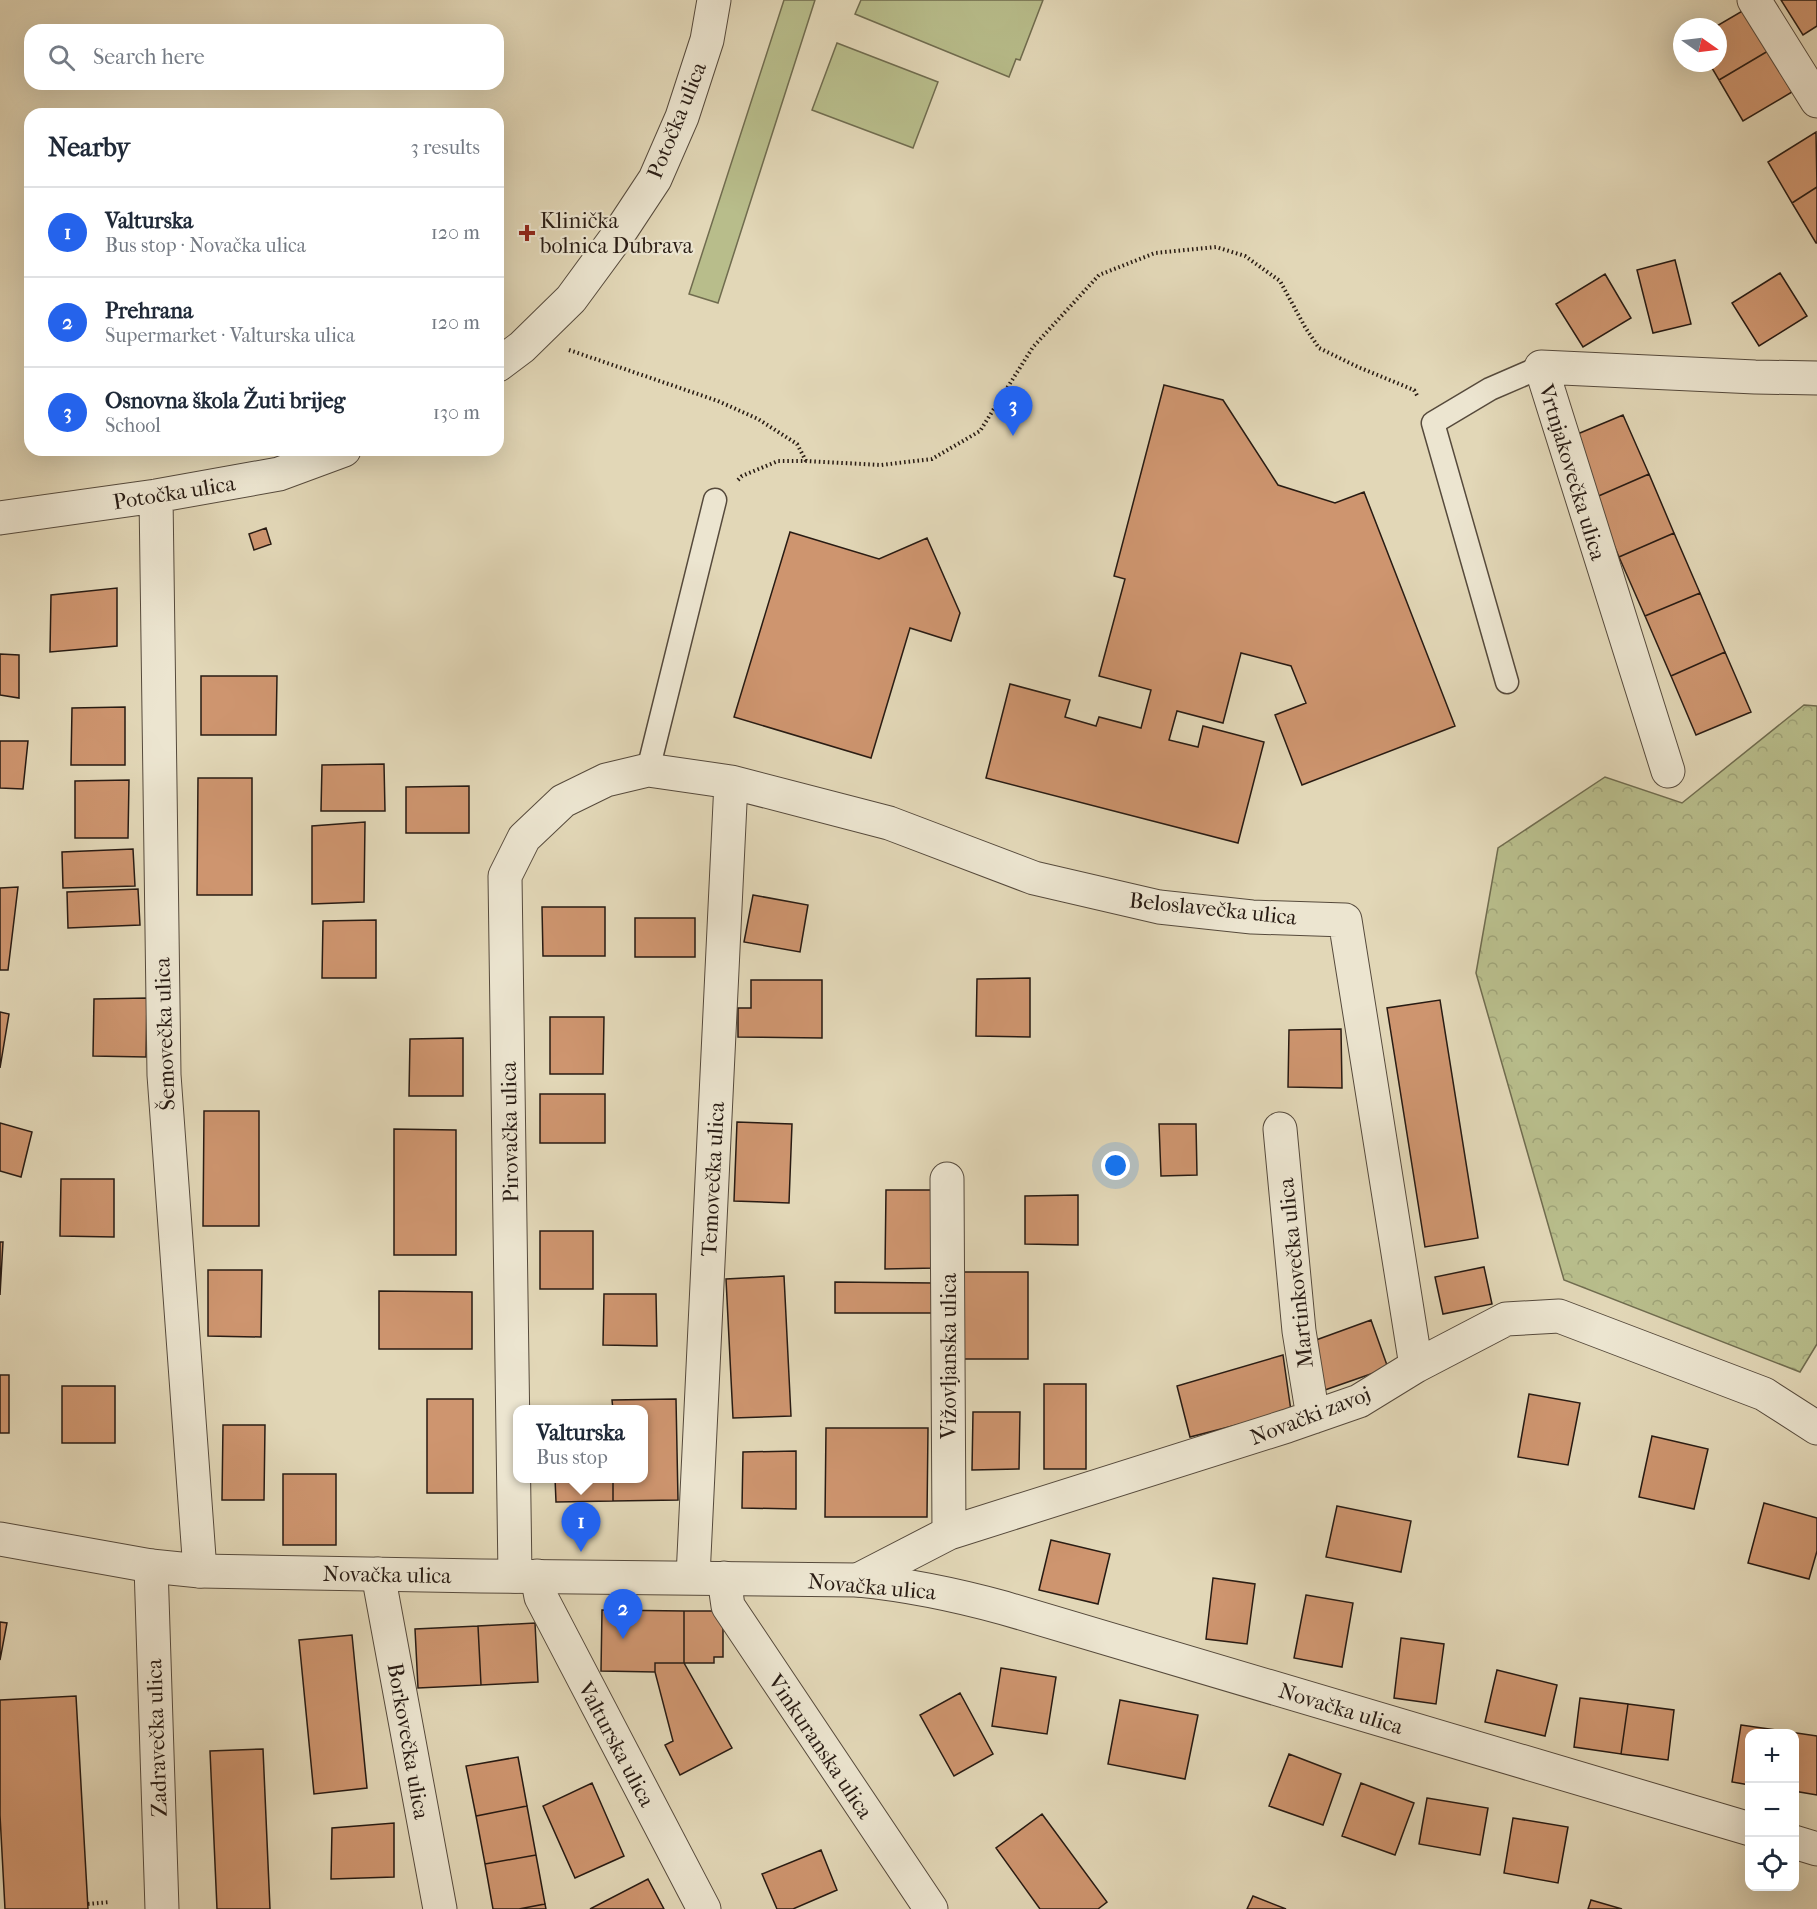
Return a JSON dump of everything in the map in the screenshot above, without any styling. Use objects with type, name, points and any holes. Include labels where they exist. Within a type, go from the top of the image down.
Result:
[{"type":"street","name":"Potočka ulica","points":[[504,360],[522,347],[571,299],[618,235],[655,179],[682,117],[707,40],[714,0]]},
{"type":"street","points":[[1754,0],[1817,101]]},
{"type":"street","name":"Vrtnjakovečka ulica","points":[[1668,771],[1541,367],[1817,378]]},
{"type":"street","name":"Potočka ulica","points":[[0,518],[156,496],[279,474],[328,456]]},
{"type":"street","name":"Šemovečka ulica","points":[[156,496],[164,1076],[200,1571]]},
{"type":"street","name":"Beloslavečka ulica","points":[[648,770],[731,782],[889,823],[1034,878],[1158,907],[1252,916],[1345,920],[1416,1366]]},
{"type":"street","name":"Pirovačka ulica","points":[[521,1405],[505,876],[524,838],[563,801],[606,780],[648,770]]},
{"type":"street","name":"Temovečka ulica","points":[[709,1578],[731,782]]},
{"type":"street","name":"Martinkovečka ulica","points":[[1280,1129],[1299,1331],[1312,1417]]},
{"type":"street","name":"Vižovljanska ulica","points":[[947,1179],[949,1533]]},
{"type":"street","name":"Novački zavoj","points":[[858,1580],[949,1533],[1359,1401],[1416,1366],[1506,1319],[1559,1316],[1764,1394],[1817,1428]]},
{"type":"street","name":"Pirovačka ulica","points":[[523,1483],[526,1576]]},
{"type":"street","name":"Novačka ulica","points":[[0,1539],[151,1566],[200,1571],[858,1580],[905,1584],[1004,1608],[1745,1828]]},
{"type":"street","name":"Zadravečka ulica","points":[[151,1566],[162,1909]]},
{"type":"street","name":"Borkovečka ulica","points":[[378,1574],[440,1909]]},
{"type":"street","name":"Valturska ulica","points":[[526,1576],[541,1598],[704,1909]]},
{"type":"street","name":"Vinkuranska ulica","points":[[709,1578],[930,1909]]},
{"type":"street","points":[[1799,1844],[1817,1849]]},
{"type":"lane","points":[[1507,682],[1433,423],[1490,388],[1541,367]]},
{"type":"lane","points":[[648,770],[716,500]]},
{"type":"path","points":[[716,500],[742,476],[778,461],[881,465],[932,459],[980,431],[1033,347],[1099,275],[1155,253],[1216,247],[1245,256],[1280,281],[1319,348],[1413,390],[1433,423]]},
{"type":"path","points":[[565,348],[718,401],[758,419],[797,444],[806,461]]},
{"type":"path","points":[[88,1904],[110,1902]]},
{"type":"green space","points":[[784,0],[815,0],[718,303],[689,294]]},
{"type":"green space","points":[[861,0],[1043,0],[1020,60],[1016,59],[1009,77],[855,14]]},
{"type":"green space","points":[[837,43],[938,82],[913,148],[812,110]]},
{"type":"green space","points":[[1804,705],[1817,706],[1817,1344],[1800,1372],[1564,1280],[1476,973],[1498,848],[1605,777],[1682,803]]},
{"type":"building","points":[[1781,0],[1817,0],[1817,26],[1803,35]]},
{"type":"building","points":[[1744,10],[1768,51],[1719,80],[1714,72],[1727,72],[1727,20]]},
{"type":"building","points":[[1768,51],[1792,92],[1743,121],[1719,80]]},
{"type":"building","points":[[1816,132],[1817,187],[1792,203],[1768,162]]},
{"type":"building","points":[[1817,187],[1817,243],[1816,243],[1792,203]]},
{"type":"building","points":[[1675,260],[1691,324],[1653,333],[1637,270]]},
{"type":"building","points":[[1780,273],[1807,316],[1759,346],[1732,303]]},
{"type":"building","points":[[1605,274],[1631,318],[1583,347],[1556,304]]},
{"type":"building","points":[[1164,385],[1223,400],[1278,485],[1335,503],[1364,492],[1455,726],[1302,785],[1275,715],[1306,703],[1291,666],[1241,653],[1223,723],[1177,711],[1169,740],[1198,747],[1203,726],[1264,742],[1238,843],[986,778],[1010,684],[1070,700],[1065,717],[1096,726],[1099,717],[1141,728],[1151,690],[1099,676],[1125,579],[1114,576]]},
{"type":"building","points":[[1623,415],[1649,474],[1594,498],[1568,438]]},
{"type":"building","points":[[1649,474],[1674,533],[1619,557],[1594,498]]},
{"type":"building","points":[[266,528],[271,544],[254,550],[249,534]]},
{"type":"building","points":[[790,532],[879,559],[927,538],[960,613],[951,641],[910,628],[871,758],[734,717]]},
{"type":"building","points":[[1674,533],[1700,593],[1645,616],[1619,557]]},
{"type":"building","points":[[117,588],[117,646],[50,652],[51,595]]},
{"type":"building","points":[[1700,593],[1725,652],[1671,676],[1645,616]]},
{"type":"building","points":[[1725,652],[1751,712],[1696,735],[1671,676]]},
{"type":"building","points":[[0,654],[19,655],[19,698],[0,695]]},
{"type":"building","points":[[201,676],[277,676],[276,735],[201,735]]},
{"type":"building","points":[[125,707],[125,765],[71,765],[72,708]]},
{"type":"building","points":[[0,741],[28,741],[23,789],[0,788]]},
{"type":"building","points":[[384,764],[385,811],[321,811],[322,765]]},
{"type":"building","points":[[198,778],[252,778],[252,895],[197,895]]},
{"type":"building","points":[[129,780],[128,838],[75,838],[75,781]]},
{"type":"building","points":[[469,786],[469,833],[406,833],[406,787]]},
{"type":"building","points":[[365,822],[364,902],[312,904],[312,826]]},
{"type":"building","points":[[133,849],[135,886],[63,888],[62,852]]},
{"type":"building","points":[[18,887],[8,970],[0,970],[0,888]]},
{"type":"building","points":[[138,889],[140,925],[68,928],[67,892]]},
{"type":"building","points":[[753,895],[808,905],[800,952],[744,942]]},
{"type":"building","points":[[542,907],[605,907],[605,956],[543,956]]},
{"type":"building","points":[[635,918],[695,918],[695,957],[635,957]]},
{"type":"building","points":[[376,920],[376,978],[322,978],[323,921]]},
{"type":"building","points":[[1030,978],[1030,1037],[976,1036],[977,979]]},
{"type":"building","points":[[751,980],[822,980],[822,1038],[738,1037],[738,1008],[751,1008]]},
{"type":"building","points":[[147,998],[146,1057],[93,1056],[94,999]]},
{"type":"building","points":[[1440,1000],[1478,1238],[1425,1247],[1387,1008]]},
{"type":"building","points":[[0,1012],[9,1014],[0,1068]]},
{"type":"building","points":[[550,1017],[604,1017],[603,1074],[550,1074]]},
{"type":"building","points":[[1341,1029],[1342,1088],[1288,1087],[1289,1030]]},
{"type":"building","points":[[463,1038],[463,1096],[409,1096],[410,1039]]},
{"type":"building","points":[[540,1094],[605,1094],[605,1143],[540,1143]]},
{"type":"building","points":[[204,1111],[259,1111],[259,1226],[203,1226]]},
{"type":"building","points":[[737,1122],[792,1124],[789,1203],[734,1201]]},
{"type":"building","points":[[0,1123],[32,1132],[21,1177],[0,1171]]},
{"type":"building","points":[[1159,1124],[1196,1124],[1197,1175],[1161,1176]]},
{"type":"building","points":[[394,1129],[456,1130],[456,1255],[394,1255]]},
{"type":"building","points":[[61,1179],[114,1179],[114,1237],[60,1236]]},
{"type":"building","points":[[886,1190],[936,1190],[936,1268],[885,1269]]},
{"type":"building","points":[[1078,1195],[1078,1245],[1025,1244],[1025,1196]]},
{"type":"building","points":[[540,1231],[593,1231],[593,1289],[540,1289]]},
{"type":"building","points":[[0,1242],[3,1242],[0,1295]]},
{"type":"building","points":[[1484,1267],[1492,1304],[1443,1314],[1435,1277]]},
{"type":"building","points":[[208,1270],[262,1270],[261,1337],[208,1336]]},
{"type":"building","points":[[961,1272],[1028,1272],[1028,1359],[961,1359]]},
{"type":"building","points":[[784,1276],[791,1416],[733,1418],[726,1279]]},
{"type":"building","points":[[835,1282],[933,1283],[932,1313],[835,1313]]},
{"type":"building","points":[[379,1291],[472,1292],[472,1349],[379,1349]]},
{"type":"building","points":[[604,1294],[656,1294],[657,1346],[603,1345]]},
{"type":"building","points":[[1371,1320],[1388,1368],[1322,1391],[1305,1344]]},
{"type":"building","points":[[1283,1355],[1291,1411],[1190,1437],[1177,1386]]},
{"type":"building","points":[[0,1375],[9,1375],[9,1433],[0,1433]]},
{"type":"building","points":[[1044,1384],[1086,1384],[1086,1469],[1044,1469]]},
{"type":"building","points":[[62,1386],[115,1386],[115,1443],[62,1443]]},
{"type":"building","points":[[1529,1394],[1580,1403],[1568,1465],[1518,1457]]},
{"type":"building","points":[[427,1399],[473,1399],[473,1493],[427,1493]]},
{"type":"building","points":[[676,1399],[678,1500],[613,1501],[613,1483],[648,1483],[648,1405],[612,1405],[612,1400]]},
{"type":"building","points":[[973,1412],[1020,1412],[1019,1469],[972,1470]]},
{"type":"building","points":[[223,1425],[265,1425],[264,1500],[222,1500]]},
{"type":"building","points":[[826,1428],[928,1428],[927,1517],[825,1517]]},
{"type":"building","points":[[1652,1436],[1708,1449],[1694,1509],[1639,1497]]},
{"type":"building","points":[[796,1451],[796,1509],[742,1508],[743,1452]]},
{"type":"building","points":[[283,1474],[336,1474],[336,1545],[283,1545]]},
{"type":"building","points":[[555,1483],[613,1483],[613,1501],[556,1502]]},
{"type":"building","points":[[1764,1503],[1817,1518],[1817,1551],[1809,1579],[1748,1563]]},
{"type":"building","points":[[1337,1506],[1411,1521],[1401,1572],[1326,1557]]},
{"type":"building","points":[[1051,1540],[1110,1554],[1098,1604],[1039,1590]]},
{"type":"building","points":[[1213,1578],[1255,1584],[1247,1644],[1206,1639]]},
{"type":"building","points":[[1306,1595],[1353,1603],[1342,1667],[1294,1658]]},
{"type":"building","points":[[602,1610],[684,1611],[684,1663],[655,1663],[655,1672],[601,1671]]},
{"type":"building","points":[[684,1611],[723,1611],[723,1657],[714,1657],[714,1663],[684,1663]]},
{"type":"building","points":[[0,1622],[7,1623],[0,1660]]},
{"type":"building","points":[[535,1623],[538,1682],[481,1685],[478,1626]]},
{"type":"building","points":[[478,1626],[481,1685],[418,1688],[415,1629]]},
{"type":"building","points":[[352,1635],[367,1788],[314,1794],[299,1640]]},
{"type":"building","points":[[1401,1638],[1444,1644],[1436,1704],[1394,1698]]},
{"type":"building","points":[[655,1663],[684,1663],[732,1748],[680,1775],[665,1745],[673,1741],[655,1672]]},
{"type":"building","points":[[1001,1668],[1056,1677],[1047,1734],[992,1726]]},
{"type":"building","points":[[1497,1670],[1557,1685],[1545,1736],[1485,1722]]},
{"type":"building","points":[[960,1693],[993,1754],[954,1776],[920,1715]]},
{"type":"building","points":[[76,1696],[88,1909],[5,1909],[0,1815],[0,1700]]},
{"type":"building","points":[[1580,1698],[1628,1704],[1621,1754],[1574,1747]]},
{"type":"building","points":[[1120,1700],[1198,1715],[1185,1779],[1108,1764]]},
{"type":"building","points":[[1628,1704],[1674,1710],[1668,1760],[1621,1754]]},
{"type":"building","points":[[1741,1725],[1769,1729],[1745,1729],[1745,1784],[1732,1782]]},
{"type":"building","points":[[1799,1733],[1817,1736],[1817,1795],[1799,1792]]},
{"type":"building","points":[[263,1749],[270,1909],[217,1909],[210,1751]]},
{"type":"building","points":[[1289,1754],[1341,1774],[1323,1825],[1269,1806]]},
{"type":"building","points":[[518,1757],[527,1806],[476,1816],[466,1766]]},
{"type":"building","points":[[592,1783],[624,1856],[575,1878],[543,1806]]},
{"type":"building","points":[[1361,1783],[1414,1803],[1395,1855],[1342,1836]]},
{"type":"building","points":[[1427,1798],[1488,1808],[1480,1855],[1419,1844]]},
{"type":"building","points":[[527,1806],[536,1855],[485,1864],[476,1816]]},
{"type":"building","points":[[1042,1814],[1107,1902],[1098,1909],[1040,1909],[996,1848]]},
{"type":"building","points":[[1513,1818],[1568,1827],[1558,1883],[1504,1873]]},
{"type":"building","points":[[394,1823],[394,1877],[331,1879],[332,1828]]},
{"type":"building","points":[[821,1850],[837,1890],[793,1909],[777,1909],[762,1874]]},
{"type":"building","points":[[536,1855],[545,1904],[519,1909],[493,1909],[485,1864]]},
{"type":"building","points":[[648,1879],[664,1909],[590,1909]]},
{"type":"building","points":[[1253,1896],[1286,1909],[1247,1909]]},
{"type":"building","points":[[1591,1900],[1622,1909],[1588,1909]]},
{"type":"building","points":[[545,1904],[546,1909],[519,1909]]},
{"type":"place","name":"Klinička bolnica Dubrava","points":[[527,233]]},
{"type":"place","name":"Osnovna škola Žuti brijeg","points":[[1013,436]]},
{"type":"place","name":"Valturska","points":[[581,1552]]},
{"type":"place","name":"Prehrana","points":[[623,1639]]}]
